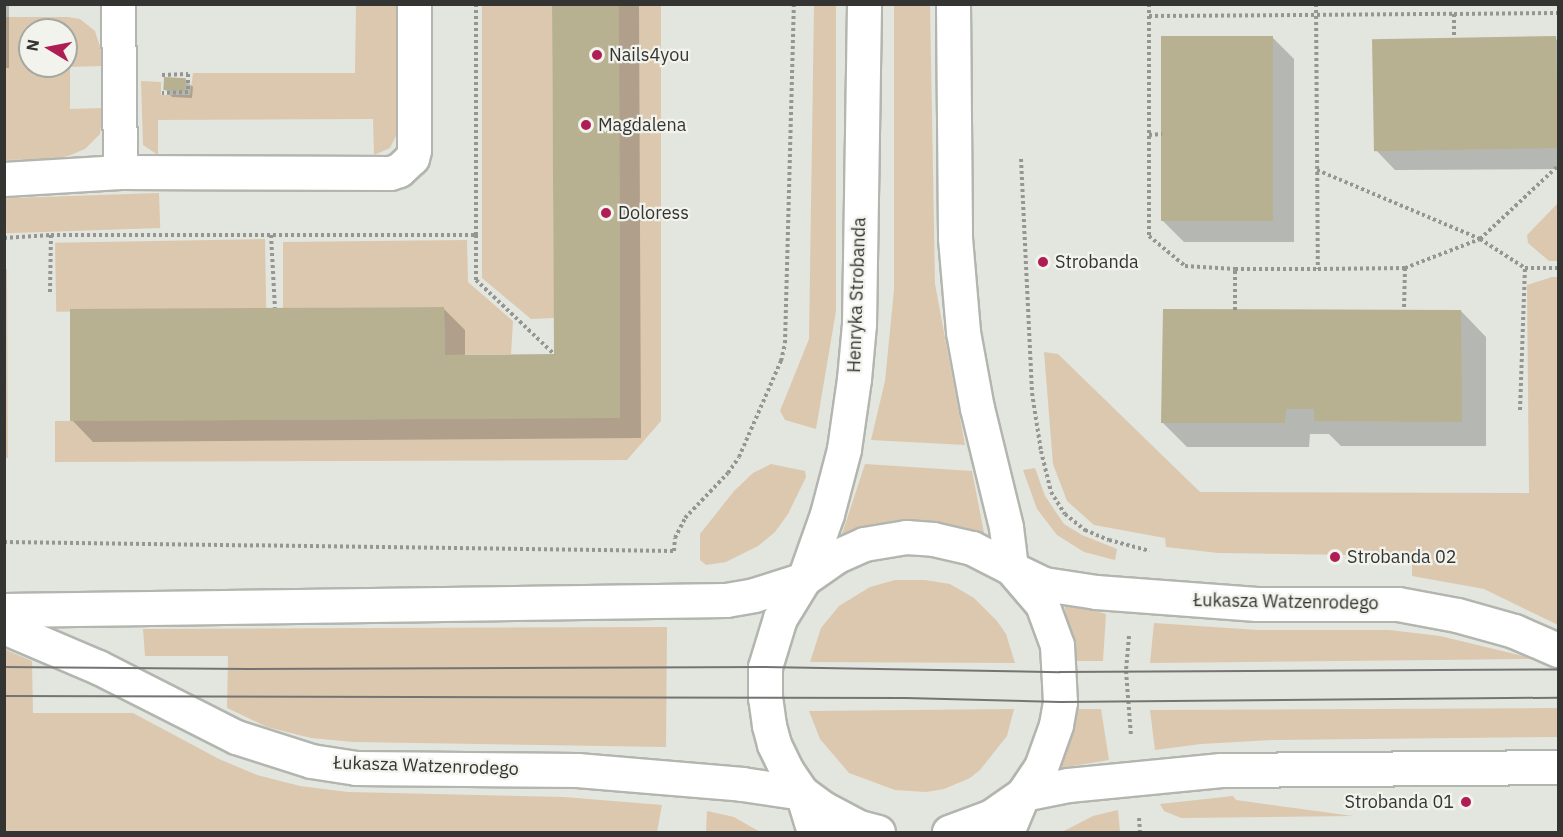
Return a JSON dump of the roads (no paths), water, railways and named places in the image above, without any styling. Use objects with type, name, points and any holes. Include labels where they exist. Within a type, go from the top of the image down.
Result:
[{"type":"street","points":[[118,4],[120,172]]},
{"type":"street","points":[[4,179],[120,172],[390,173],[399,170],[412,158],[414,150],[414,4]]},
{"type":"street","name":"Henryka Strobanda","points":[[804,579],[827,514],[844,449],[854,379],[859,324],[864,4]]},
{"type":"street","points":[[953,4],[956,238],[963,332],[977,408],[1006,527],[1011,568],[1042,604],[1057,645],[1060,672],[1060,702],[1050,747],[1023,794],[1007,832]]},
{"type":"street","name":"Łukasza Watzenrodego","points":[[804,579],[835,557],[864,544],[906,537],[933,539],[972,548],[1044,584],[1096,592],[1257,604],[1398,604],[1457,615],[1514,631],[1558,650]]},
{"type":"street","points":[[4,610],[726,600],[754,595],[804,579]]},
{"type":"street","points":[[804,579],[780,618],[765,667],[765,682],[766,707],[774,744],[780,759],[802,793],[814,832]]},
{"type":"street","name":"Łukasza Watzenrodego","points":[[4,627],[98,667],[236,737],[311,761],[356,768],[577,770],[742,784],[802,793]]},
{"type":"street","points":[[949,832],[992,816],[1023,794],[1068,785],[1221,770],[1558,768]]},
{"type":"street","points":[[802,793],[842,819],[878,832]]},
{"type":"tram line","points":[[4,667],[247,669],[765,667],[1060,672],[1558,669]]},
{"type":"tram line","points":[[4,696],[906,698],[1060,702],[1558,698]]},
{"type":"place","name":"Nails4you","points":[[597,55]]},
{"type":"place","name":"Magdalena","points":[[586,125]]},
{"type":"place","name":"Doloress","points":[[606,213]]},
{"type":"place","name":"Strobanda","points":[[1043,262]]},
{"type":"place","name":"Strobanda 02","points":[[1335,557]]},
{"type":"place","name":"Strobanda 01","points":[[1466,802]]}]
